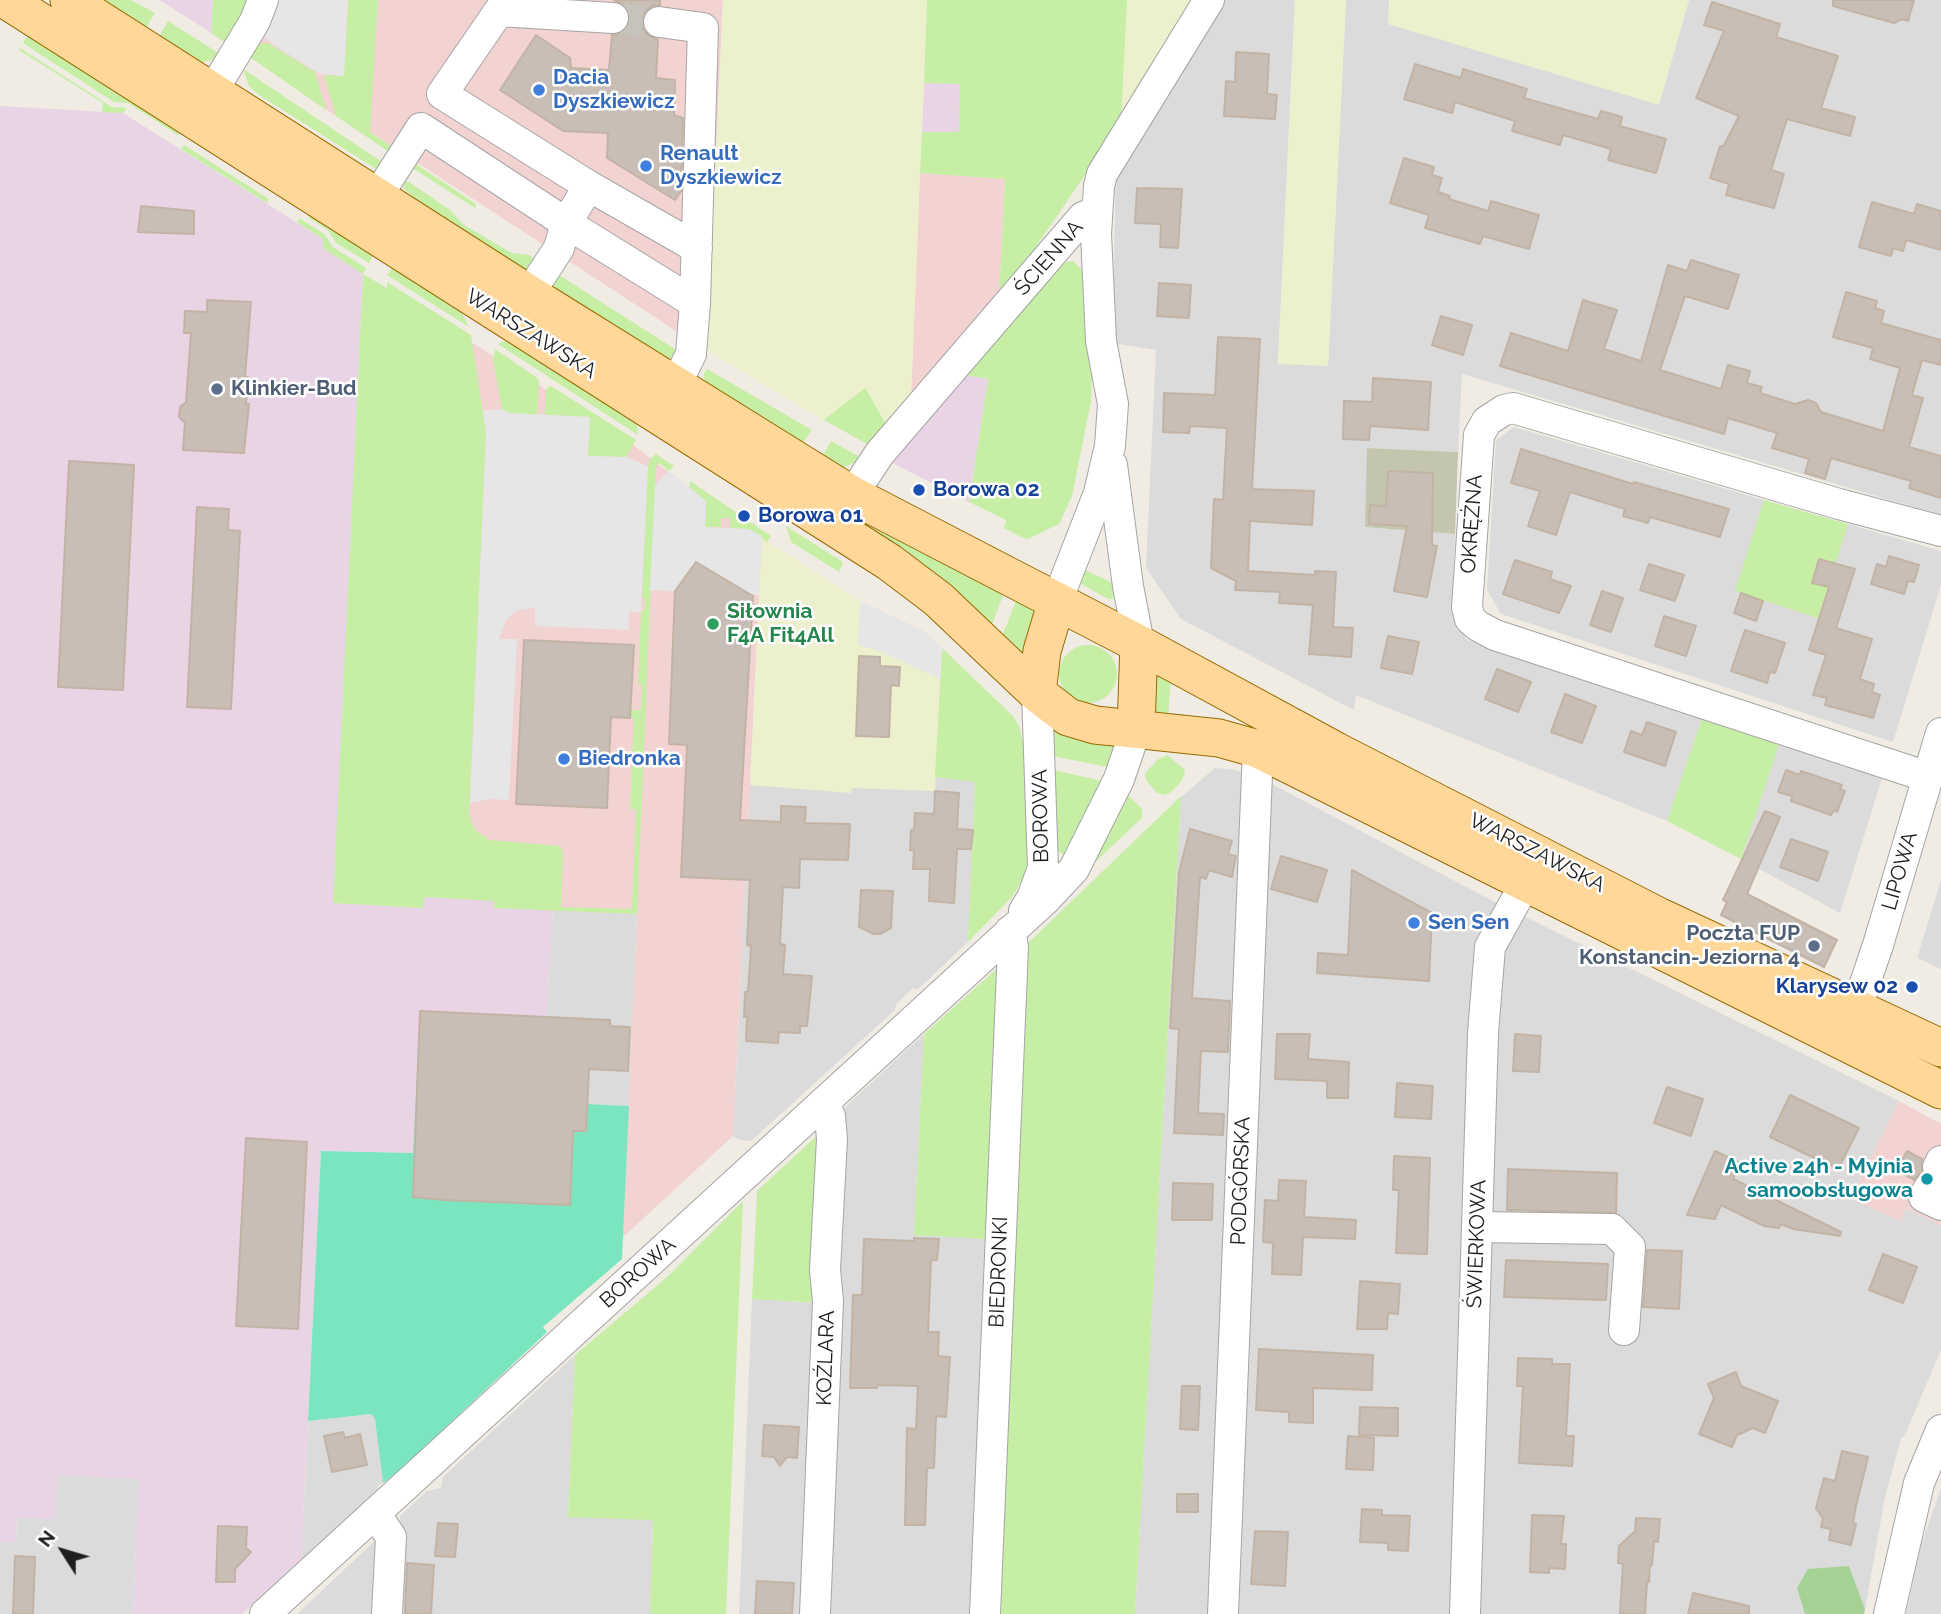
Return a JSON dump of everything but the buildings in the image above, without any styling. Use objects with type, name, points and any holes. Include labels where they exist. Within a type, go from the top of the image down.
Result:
[{"type":"main road","name":"WARSZAWSKA","points":[[6,0],[882,557],[938,599],[1037,693],[1068,717],[1082,722],[1219,738],[1258,748],[1941,1090]]},
{"type":"main road","name":"WARSZAWSKA","points":[[69,0],[376,198],[852,495],[1139,644],[1335,751],[1660,917],[1941,1048]]},
{"type":"main road","points":[[1037,693],[1042,651],[1057,601]]},
{"type":"main road","points":[[1136,729],[1139,644]]},
{"type":"street","points":[[212,92],[255,21],[264,0]]},
{"type":"street","name":"ŚCIENNA","points":[[852,495],[880,453],[914,413],[1083,217],[1096,212],[1102,174],[1209,0]]},
{"type":"street","points":[[376,198],[499,10],[543,7],[613,18]]},
{"type":"street","points":[[659,22],[704,28],[695,303],[691,354],[676,386]]},
{"type":"street","points":[[442,94],[589,186],[697,248]]},
{"type":"street","points":[[421,128],[695,303]]},
{"type":"street","points":[[529,294],[559,248],[566,223],[589,186]]},
{"type":"street","points":[[1057,601],[1099,493],[1110,446],[1113,404],[1101,341],[1096,212]]},
{"type":"street","name":"OKRĘŻNA","points":[[1927,777],[1495,635],[1478,626],[1470,619],[1467,607],[1479,435],[1487,421],[1504,410],[1513,408],[1839,504],[1941,531]]},
{"type":"street","points":[[1110,446],[1128,586],[1139,644]]},
{"type":"street","name":"BOROWA","points":[[1010,931],[1032,898],[1043,869],[1037,693]]},
{"type":"street","name":"BOROWA","points":[[265,1614],[1045,900],[1074,869],[1119,779],[1136,729]]},
{"type":"street","name":"LIPOWA","points":[[1857,1007],[1941,733]]},
{"type":"street","name":"PODGÓRSKA","points":[[1223,1614],[1258,748]]},
{"type":"street","name":"ŚWIERKOWA","points":[[1465,1614],[1483,1033],[1490,947],[1525,884]]},
{"type":"street","name":"BIEDRONKI","points":[[985,1614],[1013,947],[1010,931]]},
{"type":"street","name":"KOŹLARA","points":[[815,1614],[828,1301],[825,1270],[832,1139],[830,1116],[823,1103]]},
{"type":"street","points":[[1477,1227],[1612,1229],[1630,1247],[1624,1330]]},
{"type":"street","points":[[1889,1614],[1919,1483],[1941,1430]]},
{"type":"street","points":[[375,1513],[391,1537],[387,1614]]},
{"type":"shaded area","points":[[159,0],[213,0],[211,33],[166,4]]},
{"type":"shaded area","points":[[213,0],[723,0],[707,351],[370,132],[336,116],[247,55]]},
{"type":"shaded area","points":[[252,0],[348,0],[344,76],[320,74],[274,45],[244,20]]},
{"type":"shaded area","points":[[723,0],[927,0],[911,396],[886,424],[864,389],[824,420],[707,351]]},
{"type":"shaded area","points":[[1127,0],[1196,0],[1121,122]]},
{"type":"shaded area","points":[[1217,0],[1295,0],[1278,363],[1328,366],[1346,0],[1389,0],[1389,24],[1659,104],[1689,0],[1941,0],[1941,515],[1462,374],[1458,452],[1368,448],[1365,527],[1455,534],[1452,612],[1467,640],[1702,718],[1667,821],[1356,695],[1354,710],[1181,619],[1146,568],[1156,350],[1112,343],[1116,167]]},
{"type":"shaded area","points":[[1295,0],[1346,0],[1328,366],[1278,364]]},
{"type":"shaded area","points":[[1389,0],[1689,0],[1659,105],[1388,24]]},
{"type":"shaded area","points":[[924,83],[961,84],[959,133],[922,132]]},
{"type":"shaded area","points":[[0,106],[123,113],[323,239],[323,248],[363,273],[334,903],[422,908],[424,897],[494,901],[494,908],[553,910],[546,1017],[420,1011],[413,1153],[321,1151],[301,1561],[242,1614],[133,1614],[139,1479],[58,1475],[55,1519],[17,1518],[16,1542],[0,1542]]},
{"type":"shaded area","points":[[920,173],[1005,179],[999,301],[911,395]]},
{"type":"shaded area","points":[[452,330],[632,444],[706,501],[762,536],[733,1136],[623,1237],[637,914],[494,908],[424,897]]},
{"type":"shaded area","points":[[965,375],[988,379],[969,502],[887,460]]},
{"type":"shaded area","points":[[502,409],[510,413],[590,417],[588,456],[626,457],[648,466],[641,612],[629,612],[629,630],[535,626],[535,608],[518,610],[506,620],[499,639],[517,639],[509,800],[491,799],[470,803],[486,433],[483,411]]},
{"type":"shaded area","points":[[1514,427],[1764,500],[1736,591],[1818,618],[1848,524],[1941,551],[1941,585],[1893,742],[1501,614],[1487,590],[1496,440]]},
{"type":"shaded area","points":[[1367,448],[1458,452],[1455,534],[1365,527]]},
{"type":"shaded area","points":[[669,471],[706,501],[705,527],[749,529],[762,536],[759,595],[650,590],[655,485]]},
{"type":"shaded area","points":[[762,538],[860,601],[858,645],[883,652],[940,679],[935,791],[852,788],[851,793],[750,785]]},
{"type":"shaded area","points":[[860,601],[924,631],[942,648],[940,679],[883,652],[858,645]]},
{"type":"shaded area","points":[[1779,744],[1882,778],[1840,913],[1741,859]]},
{"type":"shaded area","points":[[1215,768],[1236,770],[1274,785],[1485,897],[1899,1101],[1851,1198],[1900,1220],[1906,1208],[1941,1225],[1941,1350],[1901,1439],[1885,1497],[1865,1609],[1849,1566],[1797,1588],[1805,1614],[1135,1614],[1181,797]]},
{"type":"shaded area","points":[[935,777],[975,781],[968,942],[917,990],[913,988],[896,1004],[895,1010],[751,1141],[740,1140],[733,1136],[750,785],[851,792],[851,787],[934,791]]},
{"type":"shaded area","points":[[1941,880],[1941,969],[1917,958]]},
{"type":"shaded area","points":[[553,910],[637,914],[629,1106],[587,1104],[546,1017]]},
{"type":"shaded area","points":[[924,1034],[914,1235],[988,1239],[969,1614],[739,1614],[752,1299],[833,1304],[842,1110]]},
{"type":"shaded area","points":[[1899,1101],[1941,1124],[1941,1225],[1906,1208],[1900,1221],[1851,1198]]},
{"type":"shaded area","points":[[575,1355],[568,1516],[653,1520],[650,1614],[297,1614],[380,1536],[400,1529],[400,1516],[427,1491],[441,1488],[443,1477]]},
{"type":"shaded area","points":[[371,1414],[375,1419],[383,1483],[301,1561],[308,1421]]},
{"type":"shaded area","points":[[58,1474],[139,1479],[133,1614],[0,1614],[0,1542],[16,1542],[17,1518]]},
{"type":"shaded area","points":[[1941,1488],[1941,1614],[1906,1614],[1921,1545]]},
{"type":"green space","points":[[29,0],[42,0],[759,455],[1005,590],[990,630]]},
{"type":"green space","points":[[94,0],[131,0],[155,13],[144,31]]},
{"type":"green space","points":[[213,0],[252,0],[227,44],[211,33]]},
{"type":"green space","points":[[348,0],[378,0],[370,132],[398,151],[395,156],[336,116],[324,75],[344,76]]},
{"type":"green space","points":[[927,0],[1127,0],[1121,122],[999,301],[1005,179],[920,173],[922,132],[959,132],[960,84],[924,83]]},
{"type":"green space","points":[[168,21],[220,54],[212,60],[199,63],[157,40]]},
{"type":"green space","points":[[29,33],[181,130],[178,135],[128,103],[114,102],[23,43]]},
{"type":"green space","points":[[268,43],[315,72],[326,110],[247,55],[257,44]]},
{"type":"green space","points":[[20,48],[112,107],[127,108],[123,113],[102,112],[103,103],[19,50]]},
{"type":"green space","points":[[243,69],[388,166],[376,169],[259,95],[249,86]]},
{"type":"green space","points":[[184,145],[269,199],[267,203],[181,149]]},
{"type":"green space","points":[[413,162],[476,204],[475,208],[409,166]]},
{"type":"green space","points":[[403,178],[450,210],[464,225],[512,253],[529,255],[539,262],[525,271],[437,218],[404,189]]},
{"type":"green space","points":[[313,216],[375,253],[369,263],[336,243],[328,230],[307,217]]},
{"type":"green space","points":[[299,218],[324,234],[333,247],[366,268],[363,274],[323,248],[323,239],[297,222]]},
{"type":"green space","points":[[1073,261],[1084,272],[1092,375],[1091,401],[1072,496],[1059,524],[1028,539],[1004,528],[1006,520],[969,502],[988,379],[965,375],[1053,265]]},
{"type":"green space","points":[[394,265],[459,308],[469,327],[387,275]]},
{"type":"green space","points":[[556,273],[681,353],[666,360],[555,292]]},
{"type":"green space","points":[[363,274],[387,288],[387,282],[471,335],[486,433],[469,815],[475,830],[489,840],[560,846],[563,851],[561,907],[632,909],[636,809],[630,809],[634,718],[631,718],[631,710],[641,710],[642,685],[638,685],[641,612],[645,609],[645,598],[642,598],[648,466],[650,459],[656,454],[674,466],[669,471],[659,463],[656,467],[637,914],[494,908],[494,901],[425,897],[423,908],[333,903]]},
{"type":"green space","points":[[508,339],[636,419],[638,435],[498,344]]},
{"type":"green space","points":[[495,349],[539,381],[537,415],[509,413],[502,409],[493,360]]},
{"type":"green space","points":[[707,369],[812,430],[802,444],[705,388],[704,374]]},
{"type":"green space","points":[[551,386],[636,440],[626,457],[588,456],[589,417],[545,415],[546,389]]},
{"type":"green space","points":[[865,388],[886,424],[867,444],[824,420]]},
{"type":"green space","points":[[831,441],[860,457],[842,468],[824,461],[823,455]]},
{"type":"green space","points":[[690,481],[771,536],[767,542],[749,529],[730,528],[730,518],[721,518],[721,527],[705,527],[706,501],[689,487]]},
{"type":"green space","points":[[1764,500],[1848,524],[1818,618],[1735,591]]},
{"type":"green space","points":[[786,526],[843,562],[839,572],[791,542]]},
{"type":"green space","points":[[1083,569],[1113,583],[1112,599],[1080,583]]},
{"type":"green space","points":[[1018,596],[1036,608],[1025,655],[1020,658],[1001,639]]},
{"type":"green space","points":[[1082,645],[1094,645],[1109,653],[1117,668],[1117,680],[1109,695],[1094,703],[1082,703],[1067,695],[1059,680],[1059,668],[1067,653]]},
{"type":"green space","points":[[942,648],[1013,716],[1019,726],[1023,743],[1029,855],[1025,875],[1012,897],[968,942],[975,782],[935,777]]},
{"type":"green space","points":[[1154,673],[1171,677],[1168,718],[1154,717]]},
{"type":"green space","points":[[1702,718],[1779,744],[1741,859],[1667,821]]},
{"type":"green space","points":[[1054,729],[1114,745],[1108,767],[1052,756],[1051,733]]},
{"type":"green space","points":[[1167,755],[1184,769],[1185,774],[1170,793],[1163,795],[1156,792],[1145,774],[1157,760]]},
{"type":"green space","points":[[1053,770],[1103,781],[1064,855],[1057,850]]},
{"type":"green space","points":[[1126,793],[1142,809],[1142,818],[1093,864]]},
{"type":"green space","points":[[1181,796],[1135,1614],[995,1614],[1025,946]]},
{"type":"green space","points":[[1000,966],[988,1239],[914,1235],[924,1034]]},
{"type":"green space","points":[[420,1011],[592,1019],[587,1104],[629,1106],[622,1259],[543,1327],[547,1332],[383,1483],[375,1419],[371,1414],[308,1421],[321,1151],[413,1153]]},
{"type":"green space","points":[[824,1129],[823,1303],[752,1299],[757,1191]]},
{"type":"green space","points":[[743,1201],[726,1614],[650,1614],[653,1520],[568,1517],[575,1355],[666,1278]]},
{"type":"green space","points":[[1849,1566],[1865,1609],[1864,1614],[1805,1614],[1797,1588],[1808,1569]]},
{"type":"tunnel","points":[[613,18],[659,22]]},
{"type":"place","name":"Dacia Dyszkiewicz","points":[[539,90]]},
{"type":"place","name":"Renault Dyszkiewicz","points":[[646,166]]},
{"type":"place","name":"Klinkier-Bud","points":[[217,389]]},
{"type":"place","name":"Borowa 02","points":[[919,490]]},
{"type":"place","name":"Borowa 01","points":[[744,516]]},
{"type":"place","name":"Siłownia F4A Fit4All","points":[[713,624]]},
{"type":"place","name":"Biedronka","points":[[564,759]]},
{"type":"place","name":"Sen Sen","points":[[1414,923]]},
{"type":"place","name":"Poczta FUP Konstancin-Jeziorna 4","points":[[1814,946]]},
{"type":"place","name":"Klarysew 02","points":[[1912,987]]},
{"type":"place","name":"Active 24h - Myjnia samoobsługowa","points":[[1927,1179]]}]
